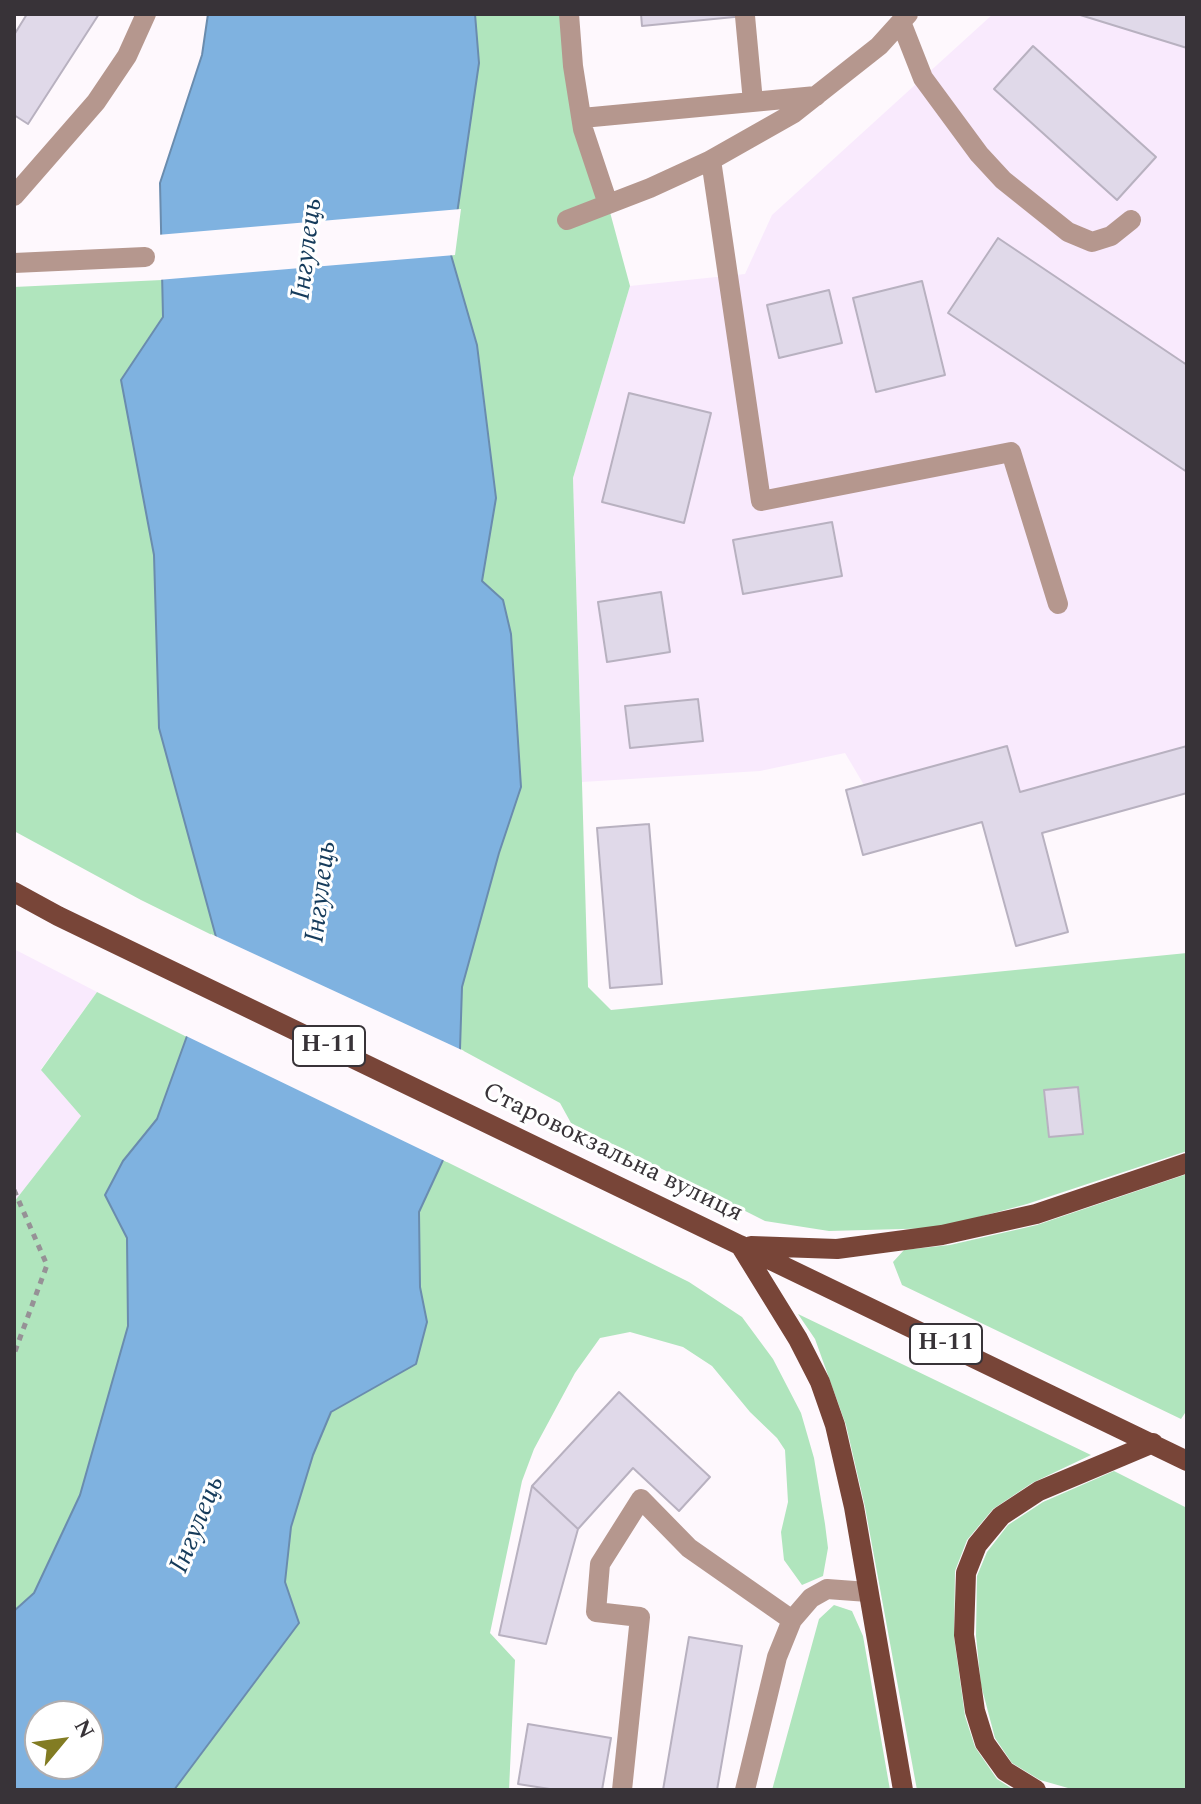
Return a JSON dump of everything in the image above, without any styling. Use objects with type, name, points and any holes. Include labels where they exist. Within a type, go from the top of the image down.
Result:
[{"type":"main road","name":"Старовокзальна вулиця","points":[[14,892],[119,946],[1187,1461]]},
{"type":"main road","points":[[740,1245],[837,1249],[942,1235],[1036,1214],[1187,1163]]},
{"type":"main road","points":[[740,1245],[798,1339],[820,1382],[835,1425],[851,1493],[903,1790]]},
{"type":"main road","points":[[1036,1790],[1005,1771],[985,1743],[969,1683],[966,1573],[977,1545],[1001,1516],[1039,1491],[1153,1443]]},
{"type":"street","points":[[14,196],[96,102],[127,56],[146,14]]},
{"type":"street","points":[[569,14],[573,66],[586,143],[608,204]]},
{"type":"street","points":[[745,16],[753,102]]},
{"type":"street","points":[[567,220],[711,160],[794,113],[879,46],[905,18]]},
{"type":"street","points":[[905,18],[923,78],[979,154],[1003,180],[1068,232],[1092,242],[1111,236],[1131,220]]},
{"type":"street","points":[[582,118],[816,96]]},
{"type":"street","points":[[711,160],[761,501],[1011,452],[1058,604]]},
{"type":"street","points":[[14,263],[145,257]]},
{"type":"street","points":[[622,1790],[640,1617],[596,1612],[600,1564],[641,1499],[689,1548],[792,1620]]},
{"type":"street","points":[[745,1790],[777,1657],[792,1620],[811,1598],[827,1589],[868,1592]]},
{"type":"path","points":[[14,1190],[47,1265],[14,1354]]},
{"type":"shaded area","points":[[993,14],[1187,14],[1187,746],[1020,792],[1007,746],[864,785],[845,753],[760,771],[582,782],[573,478],[630,286],[745,274],[772,215]]},
{"type":"shaded area","points":[[14,949],[97,992],[41,1069],[81,1116],[14,1202]]},
{"type":"green space","points":[[475,14],[569,14],[601,179],[630,286],[573,478],[588,987],[611,1010],[1187,953],[1187,1151],[1027,1204],[938,1228],[829,1231],[765,1221],[571,1123],[560,1103],[460,1049],[462,987],[499,853],[521,787],[511,634],[502,600],[482,582],[392,304],[451,255],[477,35]]},
{"type":"green space","points":[[162,280],[163,317],[121,380],[154,555],[159,728],[216,937],[14,831],[14,287]]},
{"type":"green space","points":[[97,992],[187,1037],[157,1119],[123,1161],[105,1195],[127,1238],[128,1326],[80,1495],[34,1593],[14,1611],[14,1202],[81,1116],[41,1070]]},
{"type":"green space","points":[[443,1160],[689,1282],[742,1317],[773,1359],[801,1413],[814,1458],[825,1524],[828,1548],[823,1576],[802,1585],[784,1560],[781,1532],[788,1502],[785,1450],[712,1366],[683,1347],[630,1332],[600,1338],[575,1373],[534,1449],[522,1481],[490,1633],[515,1660],[509,1790],[174,1790],[299,1623],[285,1582],[291,1527],[313,1455],[331,1411],[416,1364],[427,1322],[420,1287],[419,1212]]},
{"type":"green space","points":[[1187,1174],[1187,1410],[1181,1419],[902,1285],[893,1262],[904,1250],[950,1245],[1037,1225]]},
{"type":"green space","points":[[798,1314],[1091,1455],[1032,1483],[993,1509],[967,1540],[955,1571],[954,1637],[965,1716],[975,1747],[997,1779],[1014,1790],[917,1790],[865,1507],[846,1425],[815,1339]]},
{"type":"green space","points":[[1114,1471],[1187,1508],[1187,1788],[1182,1790],[1075,1790],[1040,1780],[1012,1763],[995,1738],[981,1685],[976,1636],[977,1576],[987,1552],[1008,1525],[1043,1502]]},
{"type":"green space","points":[[834,1605],[852,1611],[863,1636],[890,1790],[772,1790],[819,1619]]},
{"type":"water","name":"Інгулець","points":[[208,14],[475,14],[479,63],[451,255],[477,345],[496,498],[482,581],[503,600],[511,634],[521,787],[499,853],[462,987],[462,1092],[449,1126],[443,1160],[419,1212],[420,1287],[427,1322],[416,1364],[331,1412],[313,1455],[291,1527],[285,1582],[299,1623],[174,1790],[14,1790],[14,1611],[34,1593],[80,1495],[128,1326],[127,1238],[105,1195],[123,1161],[157,1119],[187,1036],[216,937],[159,728],[154,555],[121,380],[163,317],[160,183],[202,55]]},
{"type":"pier","points":[[461,209],[455,255],[158,280],[157,235]]},
{"type":"pier","points":[[211,934],[464,1051],[466,1093],[453,1127],[447,1162],[184,1035]]},
{"type":"building","points":[[27,14],[99,14],[28,124],[14,115],[14,35]]},
{"type":"building","points":[[641,14],[765,14],[642,26]]},
{"type":"building","points":[[1077,14],[1187,14],[1187,48]]},
{"type":"building","points":[[1033,46],[1156,157],[1117,200],[994,89]]},
{"type":"building","points":[[998,238],[1187,365],[1187,472],[948,313]]},
{"type":"building","points":[[922,281],[945,375],[876,392],[853,298]]},
{"type":"building","points":[[829,290],[842,343],[779,358],[767,305]]},
{"type":"building","points":[[629,393],[711,413],[684,523],[602,502]]},
{"type":"building","points":[[832,522],[842,576],[743,594],[733,540]]},
{"type":"building","points":[[661,592],[670,652],[607,662],[598,602]]},
{"type":"building","points":[[698,699],[703,741],[630,748],[625,706]]},
{"type":"building","points":[[1007,746],[1020,792],[1187,746],[1187,793],[1042,833],[1068,932],[1016,946],[982,822],[863,855],[846,790]]},
{"type":"building","points":[[649,824],[662,984],[610,988],[597,828]]},
{"type":"building","points":[[1078,1087],[1083,1134],[1049,1137],[1044,1090]]},
{"type":"building","points":[[619,1392],[710,1477],[679,1511],[633,1468],[578,1529],[532,1486]]},
{"type":"building","points":[[532,1486],[578,1529],[546,1644],[499,1635]]},
{"type":"building","points":[[689,1637],[742,1646],[717,1790],[663,1790]]},
{"type":"building","points":[[528,1724],[611,1738],[602,1790],[556,1790],[518,1784]]}]
